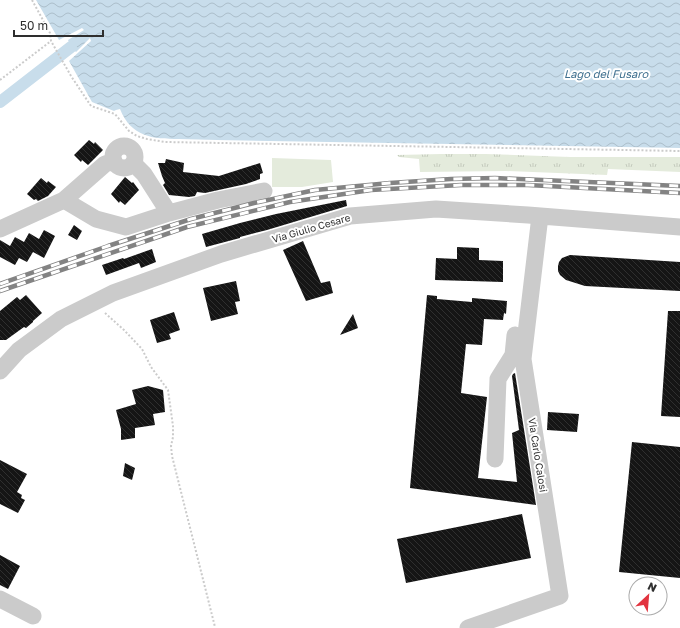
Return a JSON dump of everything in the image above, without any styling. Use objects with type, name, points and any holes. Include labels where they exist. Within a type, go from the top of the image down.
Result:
[{"type":"street","points":[[0,229],[64,200],[105,164],[114,161],[114,153],[118,148],[126,146],[129,147],[134,153],[135,156],[133,163],[144,174],[170,213]]},
{"type":"street","points":[[64,200],[96,219],[126,227],[218,200],[264,191]]},
{"type":"street","name":"Via Giulio Cesare","points":[[0,370],[19,350],[61,319],[113,292],[221,254],[350,216],[436,209],[680,227]]},
{"type":"street","points":[[495,459],[498,379],[513,354],[520,300],[534,216]]},
{"type":"street","name":"Via Carlo Calosi","points":[[468,628],[560,596],[523,359],[534,216]]},
{"type":"street","points":[[0,599],[33,616]]},
{"type":"path","points":[[32,0],[50,33],[51,41],[71,76],[91,106],[115,114],[129,131],[137,136],[147,139],[166,142],[680,151]]},
{"type":"path","points":[[0,80],[51,41]]},
{"type":"path","points":[[94,303],[124,330],[142,349],[151,367],[168,390],[173,426],[172,456],[215,627]]},
{"type":"green space","points":[[441,154],[570,157],[680,157],[680,172],[608,169],[607,175],[506,171],[420,172],[419,159],[399,157],[397,155]]},
{"type":"green space","points":[[272,158],[331,160],[333,182],[302,187],[272,187]]},
{"type":"water","name":"Lago del Fusaro","points":[[36,0],[680,0],[680,148],[212,140],[152,137],[137,131],[130,126],[120,109],[114,111],[92,102],[69,61],[91,41],[90,38],[76,52],[71,47],[68,40],[84,30],[82,28],[59,40]]},
{"type":"building","points":[[89,140],[94,144],[95,142],[103,150],[88,165],[82,160],[81,162],[74,155]]},
{"type":"building","points":[[166,159],[184,163],[183,172],[219,176],[260,163],[263,173],[260,174],[260,179],[246,184],[205,193],[197,192],[195,196],[189,197],[169,195],[163,185],[165,183],[158,163],[165,163]]},
{"type":"building","points":[[125,177],[132,183],[133,182],[139,190],[125,205],[120,201],[119,203],[111,194]]},
{"type":"building","points":[[41,178],[47,183],[48,181],[56,187],[48,196],[38,201],[36,199],[34,200],[27,194]]},
{"type":"building","points":[[346,200],[347,206],[206,247],[202,234],[276,214]]},
{"type":"building","points":[[74,225],[82,231],[77,240],[68,235]]},
{"type":"building","points":[[44,230],[55,236],[44,258],[33,252],[27,262],[19,258],[15,265],[0,257],[0,240],[10,246],[15,237],[24,242],[29,233],[39,239]]},
{"type":"building","points":[[303,241],[321,283],[330,281],[333,293],[306,301],[283,250]]},
{"type":"building","points":[[457,247],[479,248],[479,260],[503,261],[503,282],[435,280],[436,258],[457,259]]},
{"type":"building","points":[[152,249],[156,262],[141,268],[139,263],[106,275],[102,265]]},
{"type":"building","points":[[570,255],[680,262],[680,291],[585,286],[566,280],[560,275],[558,266],[562,258]]},
{"type":"building","points":[[236,281],[240,301],[235,302],[238,314],[211,321],[203,288]]},
{"type":"building","points":[[26,295],[42,313],[26,328],[24,327],[6,340],[0,340],[0,311],[17,297],[20,300]]},
{"type":"building","points":[[427,295],[437,296],[437,299],[472,302],[472,298],[507,301],[506,314],[504,313],[503,320],[484,319],[482,345],[466,344],[461,393],[487,397],[478,478],[517,482],[512,433],[519,430],[512,376],[515,373],[536,505],[410,488]]},
{"type":"building","points":[[668,311],[680,311],[680,417],[661,416]]},
{"type":"building","points":[[174,312],[180,330],[169,334],[171,339],[157,343],[150,320]]},
{"type":"building","points":[[353,314],[358,328],[340,335]]},
{"type":"building","points":[[148,386],[163,390],[165,412],[153,414],[155,425],[135,428],[135,438],[121,440],[121,429],[116,410],[136,404],[132,390]]},
{"type":"building","points":[[548,412],[579,414],[577,432],[547,430]]},
{"type":"building","points":[[632,442],[680,447],[680,578],[619,572]]},
{"type":"building","points":[[0,460],[27,474],[17,492],[22,495],[21,498],[25,500],[18,513],[0,504]]},
{"type":"building","points":[[125,463],[135,468],[132,480],[123,476]]},
{"type":"building","points":[[522,514],[531,558],[406,583],[397,539]]},
{"type":"building","points":[[0,555],[20,566],[8,589],[0,585]]},
{"type":"waterway","points":[[0,102],[71,47]]},
{"type":"railway","points":[[0,284],[191,219],[254,203],[315,190],[390,183],[495,178],[680,186]]},
{"type":"railway","points":[[0,291],[187,227],[290,202],[371,190],[461,185],[528,185],[680,193]]}]
